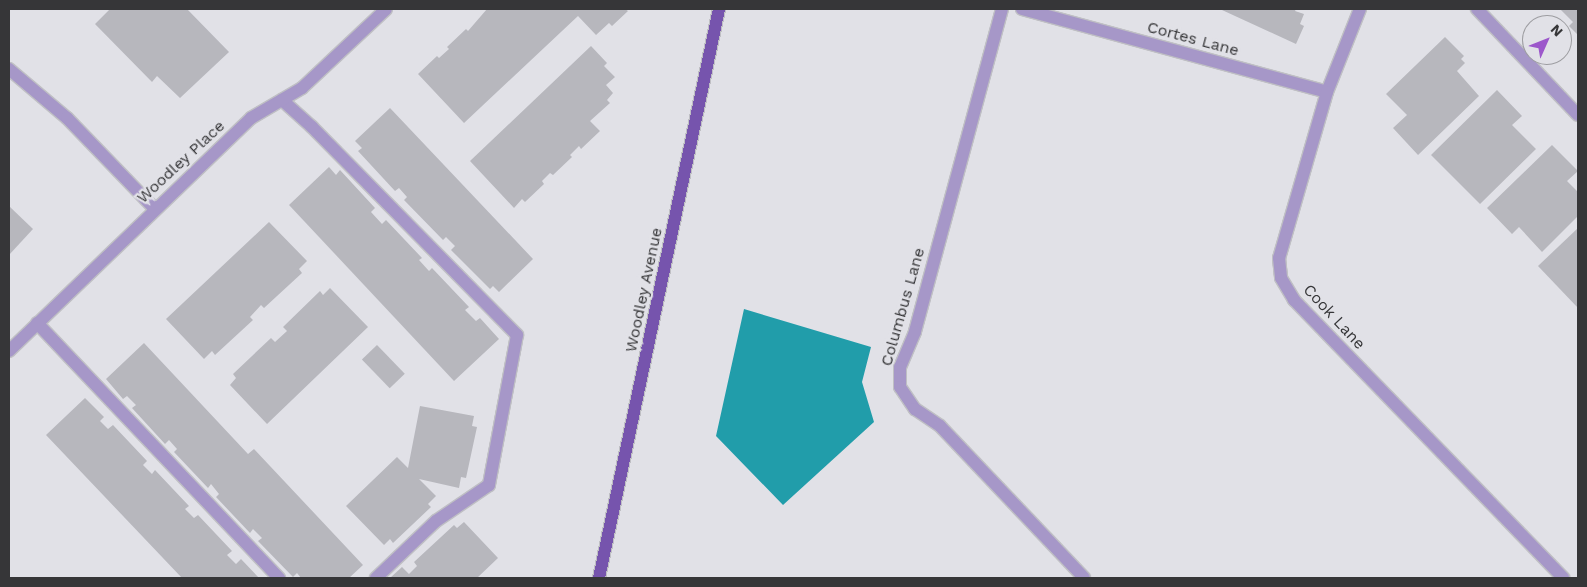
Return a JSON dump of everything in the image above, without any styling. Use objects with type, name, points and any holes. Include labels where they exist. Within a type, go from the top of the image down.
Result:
[{"type":"main road","name":"Woodley Avenue","points":[[598,578],[719,9]]},
{"type":"street","name":"Woodley Place","points":[[9,351],[251,118],[302,88],[386,9]]},
{"type":"street","name":"Columbus Lane","points":[[1002,9],[915,332],[900,368],[900,387],[915,409],[940,426],[1084,578]]},
{"type":"street","name":"Cortes Lane","points":[[1022,9],[1327,92]]},
{"type":"street","name":"Cook Lane","points":[[1360,9],[1327,92],[1280,258],[1281,278],[1294,300],[1563,578]]},
{"type":"street","points":[[1477,9],[1578,115]]},
{"type":"street","points":[[9,69],[67,118],[155,209]]},
{"type":"street","points":[[282,100],[312,126],[517,335],[489,485],[436,522],[376,578]]},
{"type":"street","points":[[37,323],[279,578]]},
{"type":"water","points":[[744,309],[871,347],[862,382],[874,422],[783,505],[716,436]]},
{"type":"building","points":[[110,9],[187,9],[229,52],[180,98],[157,76],[152,82],[95,24]]},
{"type":"building","points":[[487,9],[625,9],[628,11],[612,26],[609,23],[596,35],[578,16],[464,123],[418,74],[437,56],[439,58],[449,49],[447,47],[466,29],[468,31]]},
{"type":"building","points":[[1223,9],[1296,9],[1295,11],[1304,14],[1300,24],[1304,26],[1296,44]]},
{"type":"building","points":[[1560,9],[1578,9],[1578,35],[1572,29],[1572,15],[1566,15]]},
{"type":"building","points":[[1445,37],[1464,56],[1461,59],[1465,63],[1457,71],[1479,96],[1418,155],[1393,128],[1407,115],[1386,94]]},
{"type":"building","points":[[591,46],[607,63],[604,66],[615,77],[606,85],[613,93],[607,100],[610,103],[590,121],[600,131],[581,149],[579,146],[570,155],[572,157],[553,175],[550,173],[542,181],[544,184],[525,202],[522,199],[514,208],[470,161]]},
{"type":"building","points":[[1497,90],[1522,116],[1512,125],[1536,149],[1480,204],[1431,155]]},
{"type":"building","points":[[390,108],[533,259],[499,292],[493,286],[490,289],[451,250],[455,246],[446,237],[443,240],[404,200],[407,197],[399,188],[395,191],[358,151],[362,148],[355,141]]},
{"type":"building","points":[[1552,145],[1578,171],[1567,181],[1578,192],[1578,216],[1542,252],[1519,227],[1512,234],[1487,208]]},
{"type":"building","points":[[329,167],[336,175],[340,170],[375,208],[371,212],[382,224],[386,220],[422,258],[419,260],[429,271],[432,268],[469,307],[465,310],[476,321],[480,318],[499,339],[454,381],[289,205]]},
{"type":"building","points":[[9,206],[33,229],[9,255]]},
{"type":"building","points":[[269,222],[307,261],[299,269],[302,273],[264,308],[261,305],[250,317],[253,320],[215,355],[212,351],[204,359],[166,319]]},
{"type":"building","points":[[1578,228],[1578,308],[1538,266]]},
{"type":"building","points":[[330,288],[368,327],[267,424],[230,385],[236,378],[233,374],[271,338],[275,342],[287,331],[283,327],[320,291],[323,295]]},
{"type":"building","points":[[144,343],[248,454],[254,449],[363,565],[349,578],[301,578],[297,573],[293,577],[258,541],[262,538],[253,529],[250,533],[216,497],[219,494],[211,484],[208,488],[174,452],[177,449],[169,440],[165,444],[132,408],[136,405],[127,396],[123,399],[106,379]]},
{"type":"building","points":[[377,345],[405,374],[390,388],[362,360]]},
{"type":"building","points":[[85,398],[104,417],[100,421],[108,429],[113,425],[147,461],[143,465],[152,474],[155,470],[189,506],[185,509],[194,518],[198,515],[232,551],[227,555],[236,564],[241,559],[259,578],[182,578],[46,435]]},
{"type":"building","points":[[420,406],[474,416],[472,426],[477,427],[466,478],[461,477],[459,488],[419,479],[436,496],[428,504],[431,507],[393,543],[390,539],[384,545],[346,506],[397,457],[408,468]]},
{"type":"building","points":[[464,522],[498,558],[477,578],[390,578],[402,567],[409,574],[417,566],[414,562],[454,525],[457,528]]}]
